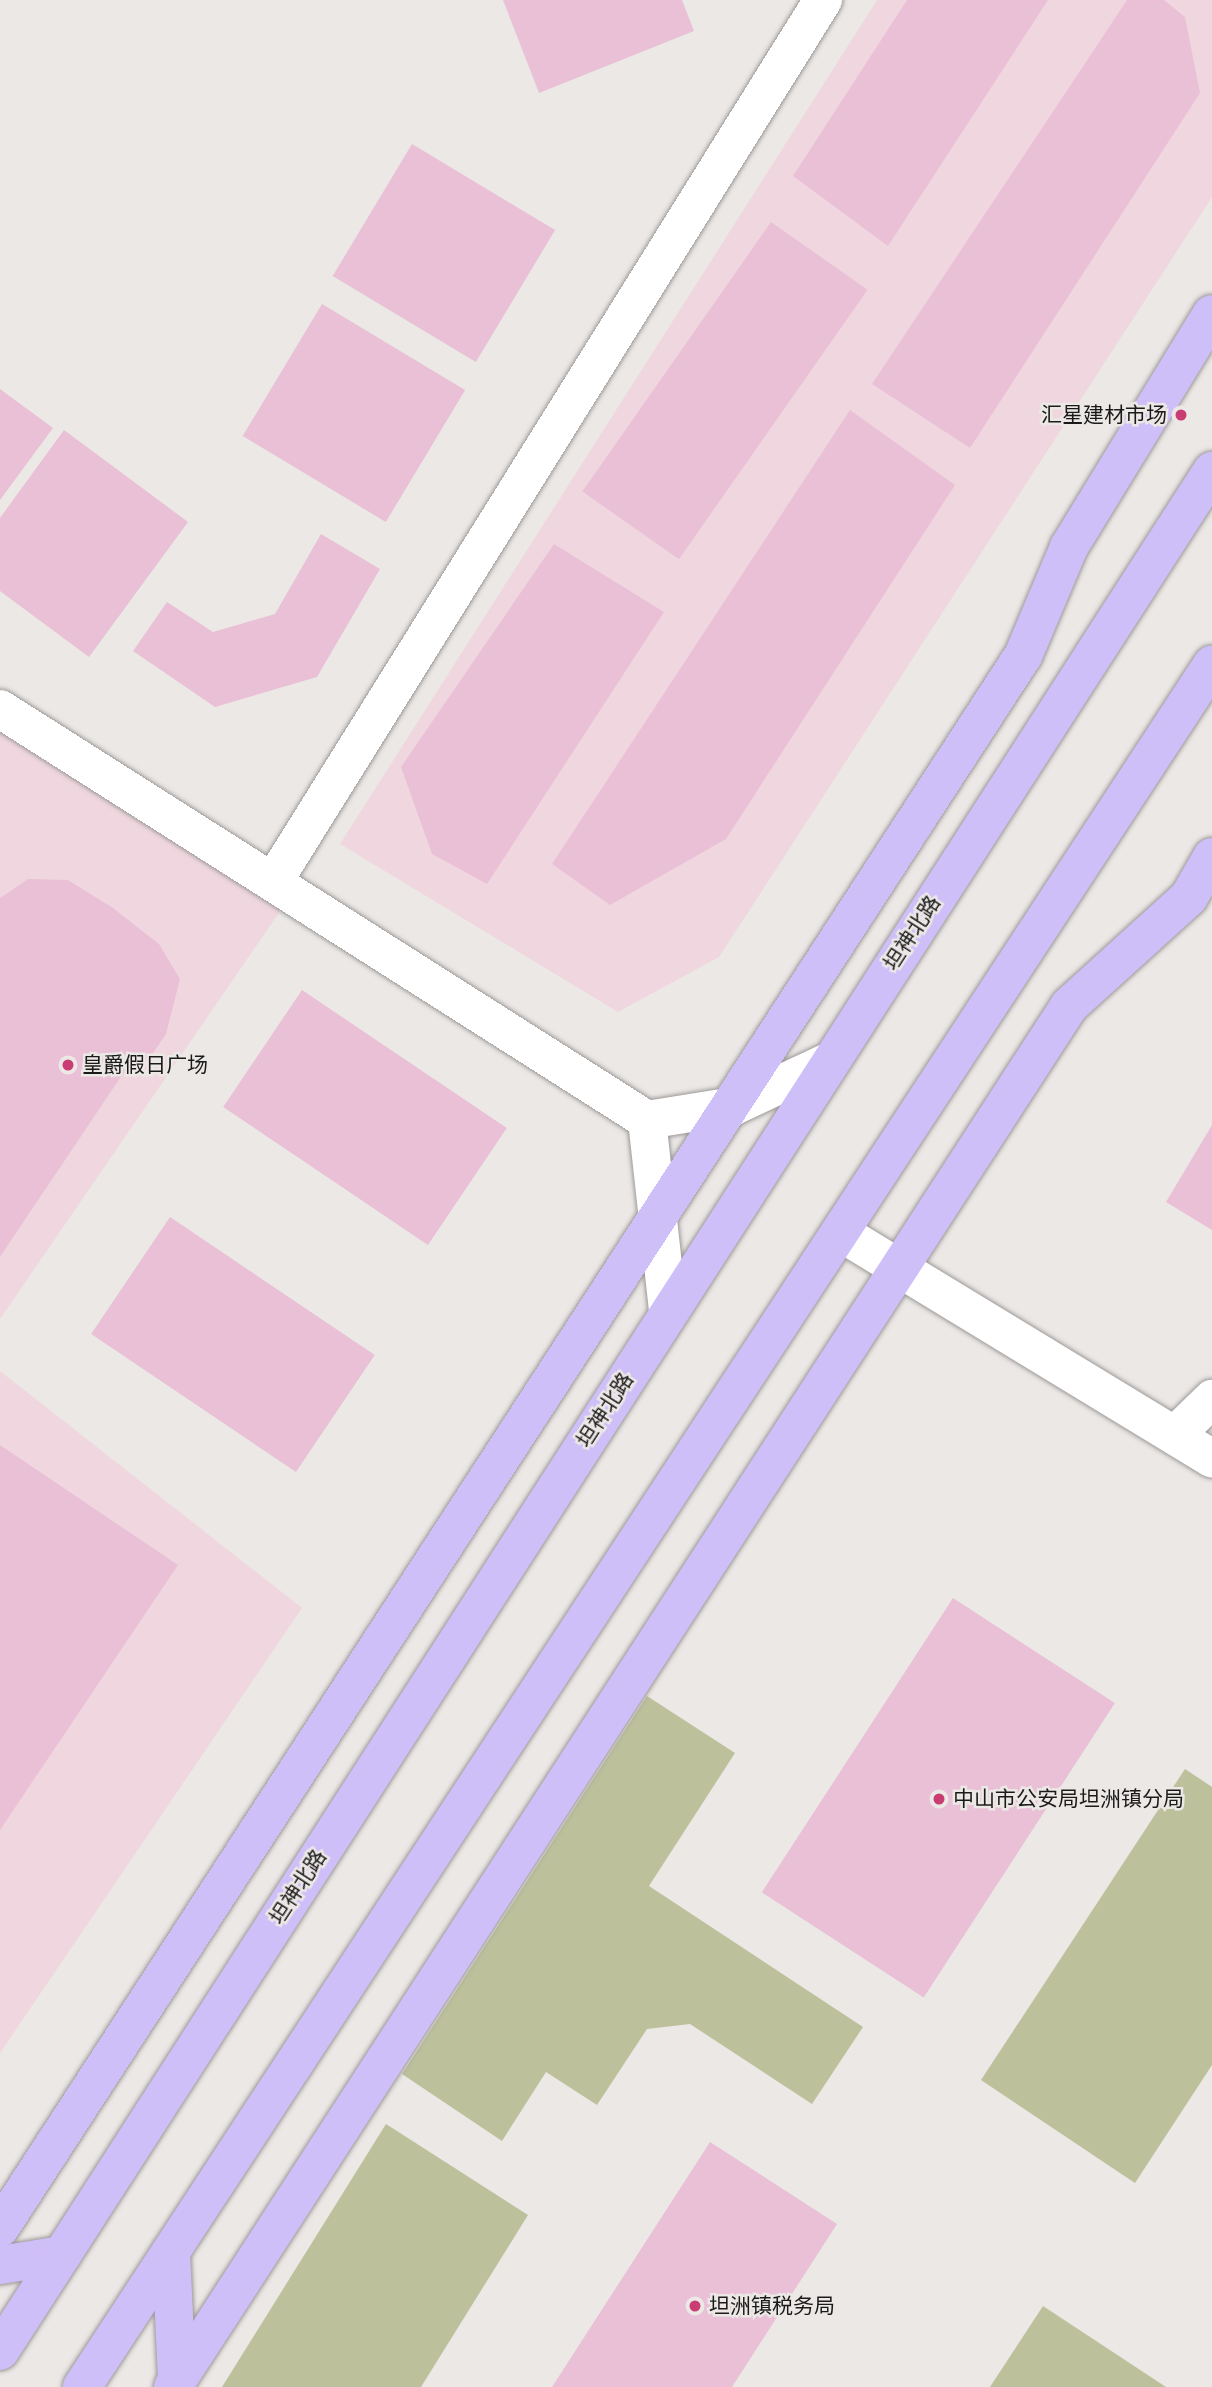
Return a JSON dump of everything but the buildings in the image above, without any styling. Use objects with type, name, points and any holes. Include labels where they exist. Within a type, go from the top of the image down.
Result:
[{"type":"main road","points":[[0,2228],[734,1106],[1023,656],[1069,547],[1212,314]]},
{"type":"main road","name":"坦神北路","points":[[0,2351],[828,1062],[1212,471]]},
{"type":"main road","points":[[82,2387],[843,1234],[1212,664]]},
{"type":"main road","points":[[176,2385],[1069,1006],[1189,897],[1212,857]]},
{"type":"main road","points":[[171,2252],[176,2385]]},
{"type":"main road","points":[[0,2265],[62,2255]]},
{"type":"street","points":[[275,879],[823,0]]},
{"type":"street","points":[[0,709],[275,879],[647,1120],[734,1106],[828,1062]]},
{"type":"street","points":[[647,1120],[660,1219],[668,1311]]},
{"type":"street","points":[[843,1234],[901,1266],[1212,1458]]},
{"type":"street","points":[[1175,1435],[1212,1399]]},
{"type":"shaded area","points":[[877,0],[1212,0],[1212,197],[719,957],[618,1012],[340,844]]},
{"type":"shaded area","points":[[0,709],[294,891],[0,1319]]},
{"type":"shaded area","points":[[0,1371],[302,1608],[0,2053]]},
{"type":"green space","points":[[647,1696],[735,1753],[649,1886],[863,2027],[812,2104],[690,2024],[647,2029],[597,2105],[546,2072],[502,2141],[402,2074]]},
{"type":"green space","points":[[1185,1769],[1212,1787],[1212,2065],[1135,2183],[981,2080]]},
{"type":"green space","points":[[386,2124],[528,2215],[421,2387],[222,2387]]},
{"type":"green space","points":[[1043,2306],[1166,2387],[990,2387]]},
{"type":"place","name":"汇星建材市场","points":[[1181,415]]},
{"type":"place","name":"皇爵假日广场","points":[[68,1065]]},
{"type":"place","name":"中山市公安局坦洲镇分局","points":[[939,1799]]},
{"type":"place","name":"坦洲镇税务局","points":[[695,2306]]}]
